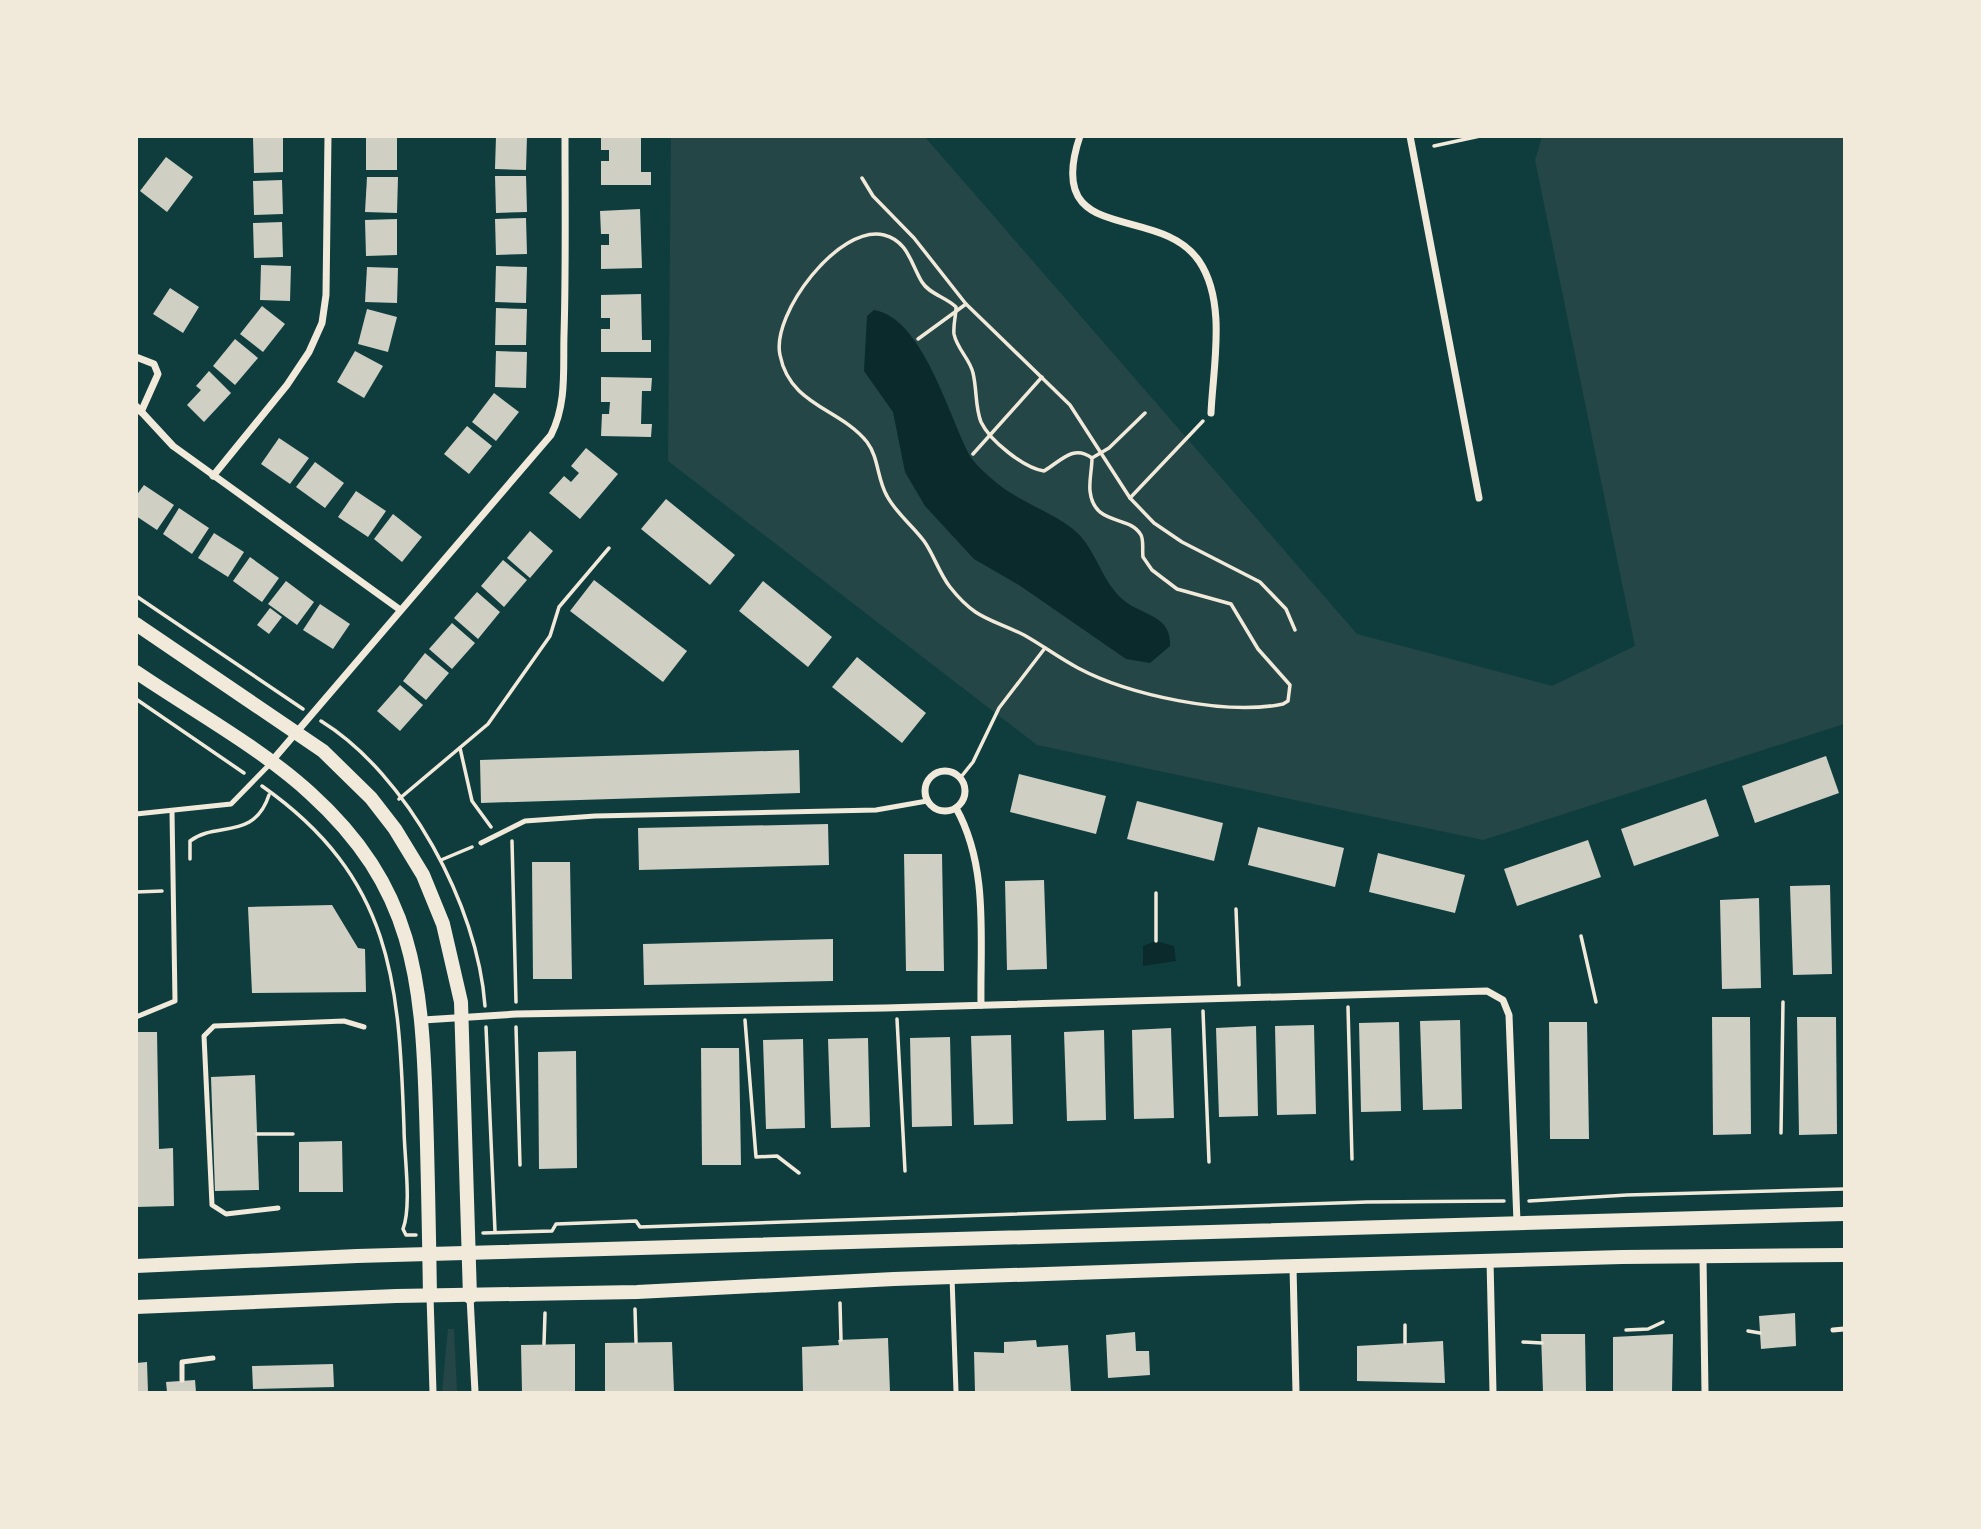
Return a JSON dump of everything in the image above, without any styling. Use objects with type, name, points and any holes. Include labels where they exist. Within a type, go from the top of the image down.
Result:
[{"type":"main road","points":[[136,624],[297,732],[359,784],[415,860],[443,924],[456,970],[463,1017],[470,1297]]},
{"type":"main road","points":[[136,672],[299,783],[339,822],[380,879],[408,943],[423,1020],[430,1296]]},
{"type":"main road","points":[[136,1266],[429,1254],[1844,1214]]},
{"type":"main road","points":[[136,1307],[1490,1260],[1844,1255]]},
{"type":"street","points":[[213,476],[288,385],[309,352],[322,323],[326,295],[328,136]]},
{"type":"street","points":[[271,763],[399,609],[551,435],[559,419],[564,397],[565,136]]},
{"type":"street","points":[[1080,136],[1071,179],[1079,200],[1097,214],[1173,238],[1199,260],[1215,304],[1211,413]]},
{"type":"street","points":[[1410,136],[1479,498]]},
{"type":"street","points":[[136,356],[154,364],[158,374],[139,409],[173,446],[399,609]]},
{"type":"street","points":[[952,771],[961,778],[965,793],[956,808],[940,811],[927,801],[925,785],[936,772],[952,771]]},
{"type":"street","points":[[956,808],[969,835],[978,867],[981,1005]]},
{"type":"street","points":[[423,1020],[516,1014],[897,1008],[1487,991],[1503,1000],[1509,1015],[1517,1222]]},
{"type":"street","points":[[1703,1256],[1705,1392]]},
{"type":"street","points":[[1490,1260],[1493,1392]]},
{"type":"street","points":[[1293,1267],[1296,1392]]},
{"type":"street","points":[[430,1296],[433,1392]]},
{"type":"street","points":[[470,1297],[475,1392]]},
{"type":"lane","points":[[136,814],[172,813],[186,807],[231,804],[271,763]]},
{"type":"lane","points":[[481,844],[512,825],[525,821],[595,816],[876,810],[927,801]]},
{"type":"lane","points":[[136,1017],[175,1001],[172,813]]},
{"type":"lane","points":[[278,1208],[226,1214],[212,1205],[204,1036],[214,1027],[344,1021],[364,1027]]},
{"type":"lane","points":[[952,1277],[956,1392]]},
{"type":"lane","points":[[1833,1330],[1844,1329]]},
{"type":"lane","points":[[182,1380],[182,1362],[213,1358]]},
{"type":"path","points":[[1434,146],[1480,136]]},
{"type":"path","points":[[862,178],[873,196],[914,238],[967,304],[1078,414],[1130,498],[1154,523],[1182,542],[1260,582],[1286,609],[1295,630]]},
{"type":"path","points":[[1093,458],[1079,452],[1070,453],[1044,471],[1034,470],[1011,454],[991,434],[980,417],[972,370],[956,342],[956,314],[951,302],[922,282],[907,251],[887,236],[876,233],[849,244],[804,284],[783,325],[779,351],[782,364],[807,399],[857,432],[867,442],[875,455],[885,493],[924,541],[939,571],[962,601],[987,621],[1022,634],[1078,668],[1132,690],[1216,706],[1278,705],[1287,701],[1290,694],[1286,678],[1258,649],[1231,604],[1187,593],[1169,584],[1146,562],[1138,531],[1099,511],[1090,492],[1093,458],[1109,448],[1145,412]]},
{"type":"path","points":[[918,340],[967,304]]},
{"type":"path","points":[[973,453],[1042,377]]},
{"type":"path","points":[[1130,498],[1211,413]]},
{"type":"path","points":[[399,799],[488,724],[550,636],[559,607],[609,548]]},
{"type":"path","points":[[136,596],[293,703]]},
{"type":"path","points":[[961,778],[973,762],[999,708],[1045,648]]},
{"type":"path","points":[[136,699],[238,769]]},
{"type":"path","points":[[329,726],[338,732]]},
{"type":"path","points":[[460,748],[472,801],[496,834]]},
{"type":"path","points":[[190,859],[190,841],[201,833],[233,830],[245,824],[266,804],[271,794],[314,829],[348,871],[373,918],[387,957],[400,1025],[404,1232]]},
{"type":"path","points":[[512,825],[520,1165]]},
{"type":"path","points":[[440,860],[481,844]]},
{"type":"path","points":[[136,892],[164,891]]},
{"type":"path","points":[[1156,893],[1156,941]]},
{"type":"path","points":[[1236,909],[1239,998]]},
{"type":"path","points":[[1581,936],[1596,1002]]},
{"type":"path","points":[[1348,995],[1352,1159]]},
{"type":"path","points":[[1202,999],[1209,1163]]},
{"type":"path","points":[[1781,1133],[1783,1002]]},
{"type":"path","points":[[897,1008],[905,1171]]},
{"type":"path","points":[[744,1010],[757,1157],[777,1156],[799,1173]]},
{"type":"path","points":[[487,1038],[495,1231],[552,1230],[556,1224],[636,1221],[640,1227],[1367,1202],[1492,1202]]},
{"type":"path","points":[[257,1134],[293,1134]]},
{"type":"path","points":[[1536,1200],[1844,1189]]},
{"type":"path","points":[[840,1303],[841,1340]]},
{"type":"path","points":[[635,1309],[636,1342]]},
{"type":"path","points":[[544,1313],[544,1344]]},
{"type":"path","points":[[1626,1330],[1648,1329],[1663,1322]]},
{"type":"path","points":[[1405,1325],[1405,1343]]},
{"type":"path","points":[[1648,1329],[1649,1336]]},
{"type":"path","points":[[1748,1331],[1760,1333]]},
{"type":"path","points":[[1523,1342],[1542,1343]]},
{"type":"shaded area","points":[[671,137],[925,137],[1357,634],[1552,686],[1635,646],[1535,160],[1542,137],[1844,137],[1844,724],[1483,840],[1037,745],[668,461]]},
{"type":"shaded area","points":[[874,310],[891,317],[907,330],[920,349],[970,456],[977,465],[1001,487],[1073,529],[1087,545],[1121,598],[1160,621],[1166,628],[1170,646],[1150,663],[1126,659],[1019,585],[974,559],[925,506],[905,472],[893,412],[864,371],[867,316]]},
{"type":"shaded area","points":[[1156,941],[1174,946],[1176,961],[1143,966],[1143,946]]},
{"type":"shaded area","points":[[448,1329],[454,1329],[457,1392],[442,1392]]},
{"type":"building","points":[[366,136],[397,136],[397,170],[366,170]]},
{"type":"building","points":[[496,136],[527,136],[526,170],[495,169]]},
{"type":"building","points":[[601,136],[641,136],[641,172],[651,172],[651,185],[601,185],[601,161],[609,161],[609,150],[601,150]]},
{"type":"building","points":[[283,137],[283,172],[254,173],[253,138]]},
{"type":"building","points":[[166,157],[193,177],[167,212],[140,191]]},
{"type":"building","points":[[495,176],[526,176],[527,212],[496,213]]},
{"type":"building","points":[[367,177],[398,177],[397,213],[365,212]]},
{"type":"building","points":[[282,180],[283,214],[254,215],[253,181]]},
{"type":"building","points":[[640,209],[642,268],[601,269],[601,245],[609,245],[609,234],[601,234],[600,211]]},
{"type":"building","points":[[526,218],[527,254],[496,255],[495,219]]},
{"type":"building","points":[[397,219],[397,255],[366,256],[365,220]]},
{"type":"building","points":[[282,222],[283,257],[254,258],[253,223]]},
{"type":"building","points":[[261,265],[291,266],[290,301],[260,300]]},
{"type":"building","points":[[496,266],[527,267],[526,303],[495,302]]},
{"type":"building","points":[[367,267],[398,268],[397,303],[365,302]]},
{"type":"building","points":[[170,288],[199,307],[183,333],[153,314]]},
{"type":"building","points":[[641,294],[642,340],[651,340],[651,352],[601,352],[601,329],[610,329],[610,318],[601,318],[601,295]]},
{"type":"building","points":[[262,306],[285,324],[263,352],[240,334]]},
{"type":"building","points":[[496,308],[527,309],[526,345],[495,345]]},
{"type":"building","points":[[367,309],[397,317],[388,352],[358,344]]},
{"type":"building","points":[[235,339],[258,358],[235,385],[213,366]]},
{"type":"building","points":[[355,351],[383,366],[364,398],[337,382]]},
{"type":"building","points":[[496,351],[527,352],[526,388],[495,387]]},
{"type":"building","points":[[209,371],[231,393],[204,422],[187,405],[201,390],[196,386]]},
{"type":"building","points":[[601,377],[652,378],[651,391],[642,391],[641,424],[652,424],[651,437],[601,436],[602,414],[609,414],[610,402],[601,402]]},
{"type":"building","points":[[494,393],[519,412],[496,441],[472,422]]},
{"type":"building","points":[[467,426],[492,446],[469,474],[444,454]]},
{"type":"building","points":[[279,438],[309,458],[290,484],[261,464]]},
{"type":"building","points":[[586,448],[618,474],[580,519],[549,493],[564,476],[571,482],[579,473],[571,466]]},
{"type":"building","points":[[315,462],[344,483],[325,508],[296,487]]},
{"type":"building","points":[[144,485],[174,505],[157,530],[136,516],[136,496]]},
{"type":"building","points":[[356,491],[386,511],[368,537],[338,517]]},
{"type":"building","points":[[666,499],[735,555],[710,585],[641,529]]},
{"type":"building","points":[[179,508],[209,528],[192,554],[163,534]]},
{"type":"building","points":[[393,514],[422,537],[402,562],[374,539]]},
{"type":"building","points":[[530,531],[553,551],[530,578],[507,558]]},
{"type":"building","points":[[214,533],[244,552],[228,577],[198,558]]},
{"type":"building","points":[[250,557],[279,578],[262,602],[233,581]]},
{"type":"building","points":[[503,560],[527,580],[504,607],[481,586]]},
{"type":"building","points":[[594,580],[687,651],[663,682],[570,611]]},
{"type":"building","points":[[286,581],[314,602],[297,625],[268,604]]},
{"type":"building","points":[[763,581],[832,637],[808,667],[739,611]]},
{"type":"building","points":[[477,592],[500,612],[478,639],[454,618]]},
{"type":"building","points":[[320,604],[350,624],[333,649],[303,630]]},
{"type":"building","points":[[270,608],[282,617],[269,634],[257,625]]},
{"type":"building","points":[[452,623],[475,643],[452,669],[429,649]]},
{"type":"building","points":[[425,653],[449,673],[426,700],[403,681]]},
{"type":"building","points":[[857,657],[926,713],[902,743],[832,687]]},
{"type":"building","points":[[400,685],[423,705],[400,731],[377,711]]},
{"type":"building","points":[[799,750],[800,793],[481,803],[480,760]]},
{"type":"building","points":[[1826,756],[1839,793],[1755,823],[1742,786]]},
{"type":"building","points":[[1019,774],[1106,796],[1096,834],[1010,812]]},
{"type":"building","points":[[1706,799],[1719,836],[1634,866],[1621,829]]},
{"type":"building","points":[[1137,801],[1223,823],[1214,861],[1127,839]]},
{"type":"building","points":[[828,824],[829,865],[639,870],[638,828]]},
{"type":"building","points":[[1258,827],[1344,848],[1335,887],[1248,865]]},
{"type":"building","points":[[1588,840],[1601,877],[1517,906],[1504,869]]},
{"type":"building","points":[[1378,853],[1465,875],[1455,913],[1369,892]]},
{"type":"building","points":[[904,854],[942,854],[944,971],[906,971]]},
{"type":"building","points":[[532,862],[570,862],[572,979],[533,979]]},
{"type":"building","points":[[1044,880],[1047,969],[1007,970],[1005,881]]},
{"type":"building","points":[[1830,885],[1832,974],[1793,975],[1790,886]]},
{"type":"building","points":[[1759,898],[1761,988],[1722,989],[1720,900]]},
{"type":"building","points":[[332,905],[358,948],[365,949],[366,992],[252,993],[248,907]]},
{"type":"building","points":[[833,939],[833,981],[644,985],[643,944]]},
{"type":"building","points":[[1712,1017],[1750,1017],[1751,1134],[1713,1135]]},
{"type":"building","points":[[1797,1017],[1836,1017],[1837,1134],[1799,1135]]},
{"type":"building","points":[[1460,1020],[1462,1109],[1423,1110],[1420,1021]]},
{"type":"building","points":[[1399,1022],[1401,1111],[1361,1112],[1359,1023]]},
{"type":"building","points":[[1549,1022],[1587,1022],[1589,1139],[1550,1139]]},
{"type":"building","points":[[1314,1025],[1316,1114],[1277,1115],[1275,1026]]},
{"type":"building","points":[[1256,1026],[1258,1116],[1219,1117],[1216,1028]]},
{"type":"building","points":[[1171,1028],[1174,1118],[1134,1119],[1132,1030]]},
{"type":"building","points":[[1104,1030],[1106,1120],[1067,1121],[1064,1032]]},
{"type":"building","points":[[136,1032],[157,1032],[159,1149],[173,1148],[174,1206],[136,1207]]},
{"type":"building","points":[[1011,1035],[1013,1124],[974,1125],[971,1036]]},
{"type":"building","points":[[950,1037],[952,1126],[912,1127],[910,1038]]},
{"type":"building","points":[[868,1038],[870,1127],[831,1128],[828,1039]]},
{"type":"building","points":[[803,1039],[805,1128],[766,1129],[763,1040]]},
{"type":"building","points":[[701,1048],[739,1048],[741,1165],[702,1165]]},
{"type":"building","points":[[576,1051],[577,1168],[539,1169],[538,1052]]},
{"type":"building","points":[[255,1075],[259,1190],[215,1191],[211,1077]]},
{"type":"building","points":[[342,1141],[343,1192],[299,1192],[299,1142]]},
{"type":"building","points":[[1795,1313],[1796,1346],[1761,1349],[1759,1316]]},
{"type":"building","points":[[1135,1332],[1136,1351],[1149,1351],[1150,1375],[1108,1378],[1106,1335]]},
{"type":"building","points":[[1541,1334],[1585,1334],[1586,1392],[1543,1392]]},
{"type":"building","points":[[1673,1334],[1672,1392],[1613,1392],[1613,1337]]},
{"type":"building","points":[[888,1338],[890,1392],[803,1392],[802,1347],[839,1345],[838,1340]]},
{"type":"building","points":[[1036,1340],[1037,1347],[1068,1345],[1071,1392],[975,1392],[974,1352],[1004,1353],[1004,1342]]},
{"type":"building","points":[[1443,1341],[1445,1383],[1357,1381],[1357,1346]]},
{"type":"building","points":[[672,1342],[674,1392],[605,1392],[605,1343]]},
{"type":"building","points":[[575,1344],[575,1392],[522,1392],[521,1345]]},
{"type":"building","points":[[147,1362],[148,1392],[136,1392],[136,1363]]},
{"type":"building","points":[[333,1364],[334,1387],[253,1389],[252,1366]]},
{"type":"building","points":[[195,1380],[196,1392],[167,1392],[166,1382]]}]
